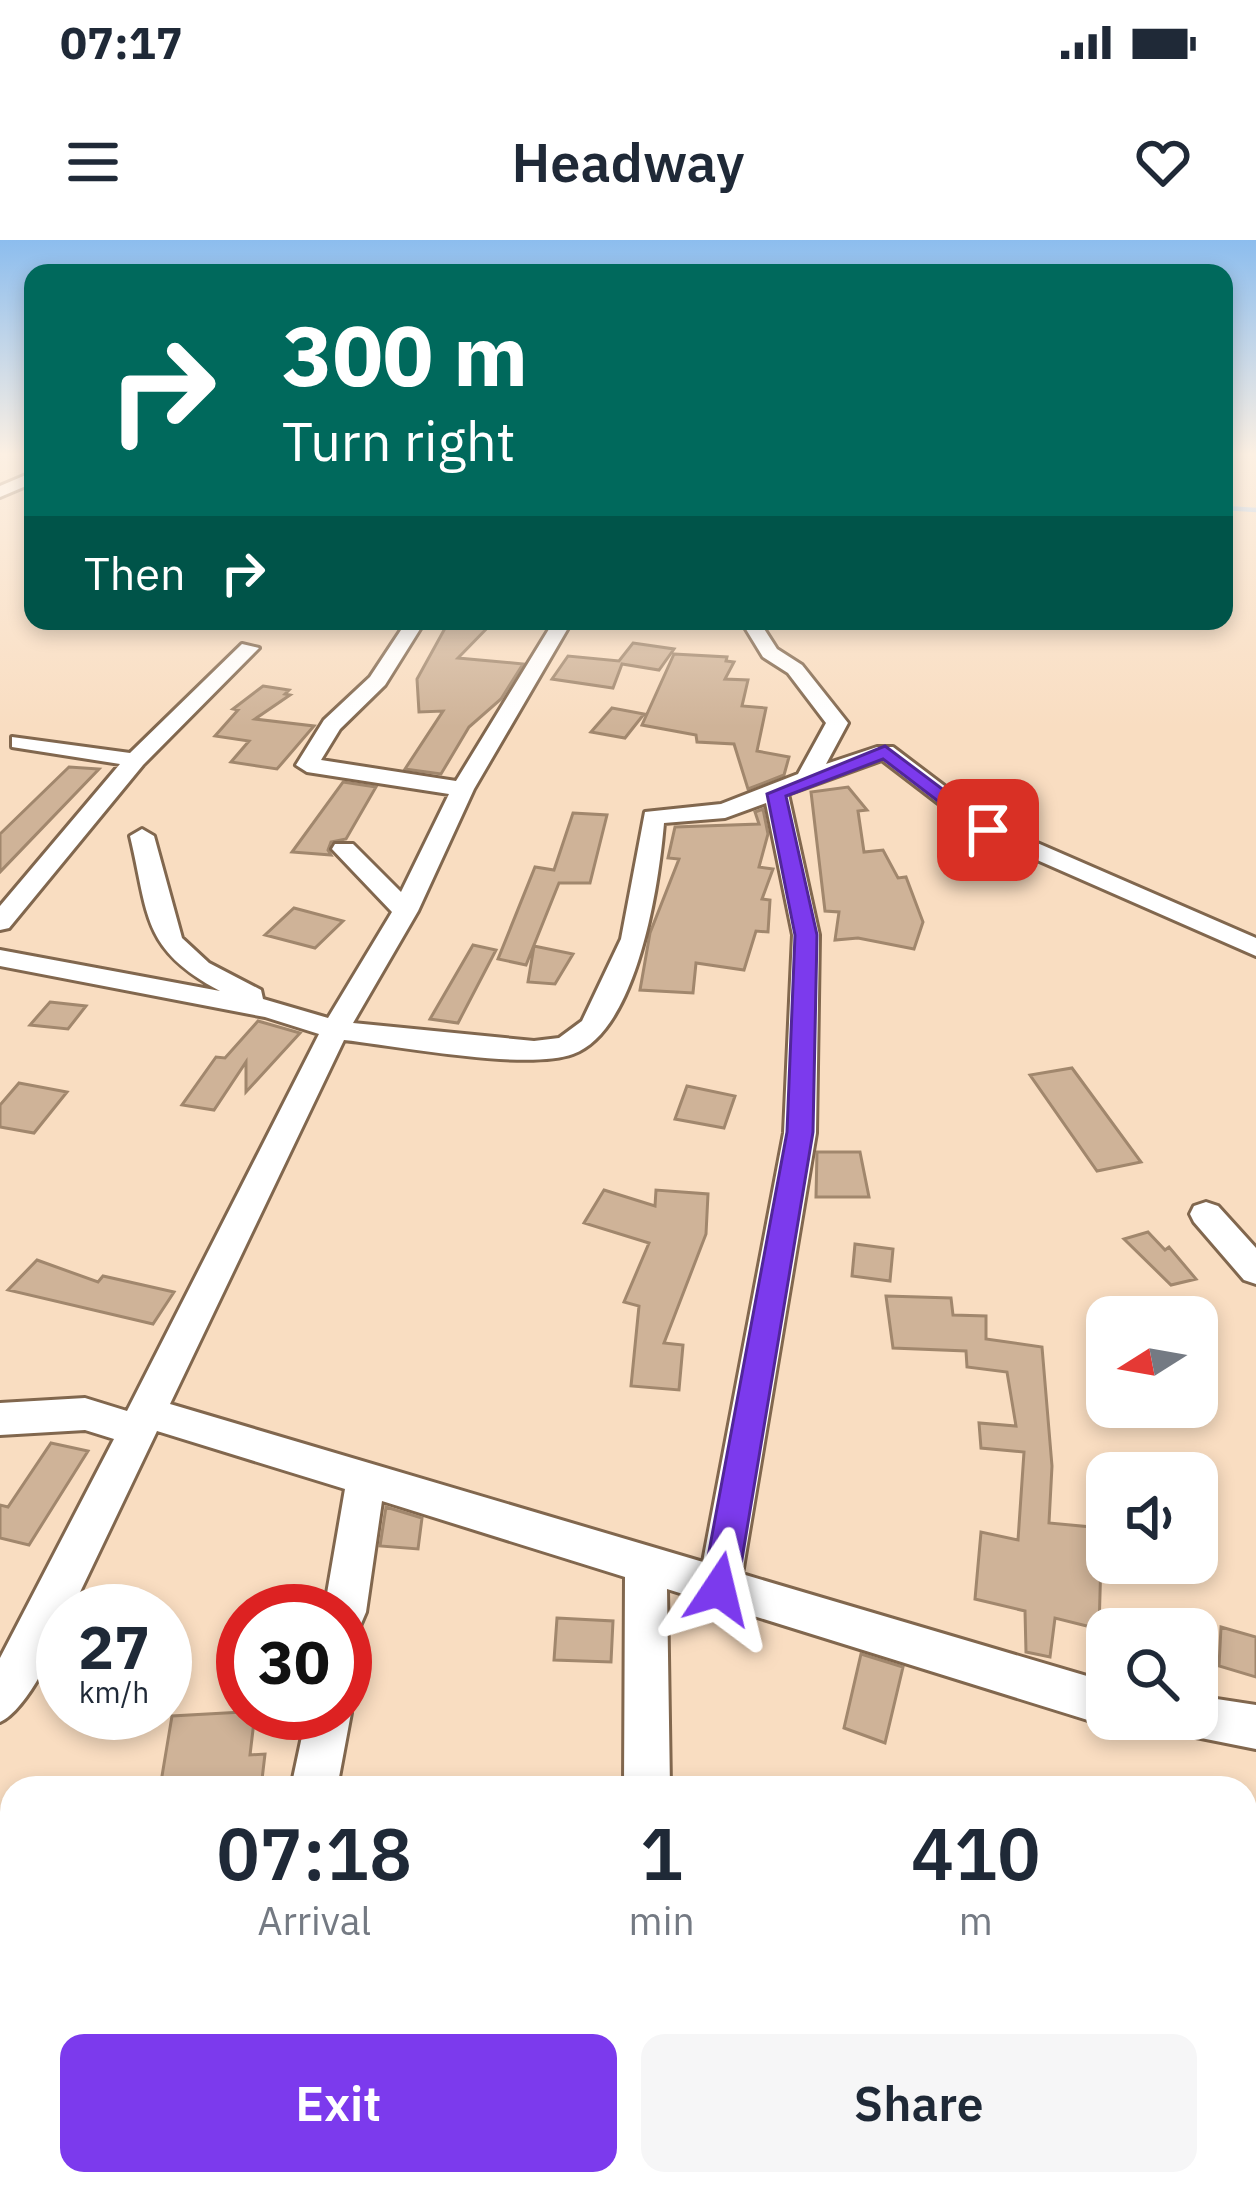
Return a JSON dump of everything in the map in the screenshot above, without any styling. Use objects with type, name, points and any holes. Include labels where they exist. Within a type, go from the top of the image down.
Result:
[{"type":"street","points":[[410,630],[378,681],[332,725],[307,764],[463,789]]},
{"type":"street","points":[[0,1700],[41,1628],[335,1030],[405,911],[463,789],[558,630]]},
{"type":"street","points":[[756,630],[770,653],[795,669],[837,723],[807,778]]},
{"type":"street","points":[[0,922],[135,760],[249,648]]},
{"type":"street","points":[[20,742],[135,760]]},
{"type":"street","points":[[0,958],[270,1009],[335,1030],[534,1051],[567,1046],[594,1026],[634,939],[653,817],[725,811],[885,752],[988,830],[1256,948]]},
{"type":"street","points":[[719,1589],[800,1132],[806,935],[776,794]]},
{"type":"street","points":[[142,836],[170,941],[199,969],[232,982],[270,1009]]},
{"type":"street","points":[[344,849],[405,911]]},
{"type":"street","points":[[1206,1214],[1256,1271]]},
{"type":"street","points":[[0,1419],[85,1414],[140,1421],[366,1478],[1086,1698]]},
{"type":"street","points":[[349,1584],[366,1478]]},
{"type":"street","points":[[646,1567],[646,1776]]},
{"type":"street","points":[[1218,1721],[1256,1727]]},
{"type":"street","points":[[316,1776],[324,1740]]},
{"type":"building","points":[[444,630],[485,630],[458,658],[523,664],[501,699],[469,727],[441,774],[405,769],[443,711],[419,712],[417,679]]},
{"type":"building","points":[[633,643],[674,649],[659,670],[622,664],[613,688],[552,679],[568,656],[619,661]]},
{"type":"building","points":[[674,654],[727,657],[726,661],[734,662],[725,679],[748,680],[742,706],[766,708],[757,751],[789,757],[784,775],[748,789],[734,744],[697,742],[696,735],[642,725]]},
{"type":"building","points":[[263,686],[289,690],[285,694],[290,695],[255,719],[314,726],[277,769],[231,762],[249,741],[215,736],[238,710],[233,709]]},
{"type":"building","points":[[612,708],[644,714],[625,738],[591,732]]},
{"type":"building","points":[[69,767],[99,769],[0,872],[0,834]]},
{"type":"building","points":[[343,782],[376,787],[346,839],[331,842],[331,855],[292,852]]},
{"type":"building","points":[[848,787],[867,810],[858,811],[864,852],[883,850],[898,878],[906,877],[923,922],[914,949],[858,938],[835,940],[839,912],[825,911],[811,792]]},
{"type":"building","points":[[763,809],[768,834],[759,867],[773,869],[762,899],[770,900],[768,932],[756,931],[744,970],[696,963],[693,993],[640,990],[650,933],[679,859],[668,858],[675,827],[759,824],[755,812]]},
{"type":"building","points":[[573,813],[607,815],[590,883],[559,883],[526,965],[498,959],[535,867],[554,870]]},
{"type":"building","points":[[294,908],[343,921],[315,948],[265,935]]},
{"type":"building","points":[[473,945],[496,950],[458,1023],[430,1019]]},
{"type":"building","points":[[534,946],[573,954],[555,984],[528,982]]},
{"type":"building","points":[[50,1002],[86,1006],[68,1029],[30,1025]]},
{"type":"building","points":[[258,1021],[300,1033],[246,1092],[246,1062],[214,1110],[182,1105],[216,1057],[225,1058]]},
{"type":"building","points":[[1072,1068],[1141,1162],[1097,1171],[1030,1075]]},
{"type":"building","points":[[19,1083],[67,1092],[34,1133],[0,1127],[0,1105]]},
{"type":"building","points":[[687,1086],[735,1096],[724,1128],[675,1119]]},
{"type":"building","points":[[817,1152],[860,1152],[869,1197],[816,1197]]},
{"type":"building","points":[[604,1190],[655,1206],[656,1190],[708,1194],[706,1234],[664,1343],[683,1345],[679,1390],[631,1386],[639,1306],[624,1302],[649,1243],[584,1223]]},
{"type":"building","points":[[1148,1232],[1165,1250],[1169,1247],[1196,1279],[1171,1285],[1124,1239]]},
{"type":"building","points":[[855,1244],[893,1249],[890,1281],[852,1276]]},
{"type":"building","points":[[37,1260],[98,1282],[103,1276],[174,1292],[153,1324],[8,1290]]},
{"type":"building","points":[[886,1296],[951,1298],[953,1315],[986,1316],[986,1339],[1042,1347],[1052,1466],[1049,1523],[1086,1527],[1086,1584],[1100,1584],[1100,1608],[1086,1608],[1086,1626],[1055,1618],[1050,1657],[1026,1652],[1025,1611],[975,1599],[981,1532],[1018,1540],[1024,1452],[981,1448],[979,1423],[1016,1426],[1007,1372],[967,1367],[966,1351],[893,1348]]},
{"type":"building","points":[[51,1443],[88,1451],[29,1545],[0,1538],[0,1505],[8,1507]]},
{"type":"building","points":[[386,1507],[422,1518],[418,1549],[380,1546]]},
{"type":"building","points":[[557,1618],[613,1621],[611,1662],[554,1660]]},
{"type":"building","points":[[1221,1627],[1256,1637],[1256,1677],[1219,1666]]},
{"type":"building","points":[[861,1654],[903,1667],[885,1743],[844,1728]]},
{"type":"building","points":[[216,1714],[216,1740],[252,1740],[250,1755],[265,1754],[262,1776],[162,1776],[168,1740],[192,1740],[192,1715]]},
{"type":"route","points":[[719,1589],[800,1132],[806,935],[776,794],[807,778],[885,752],[988,830]]}]
